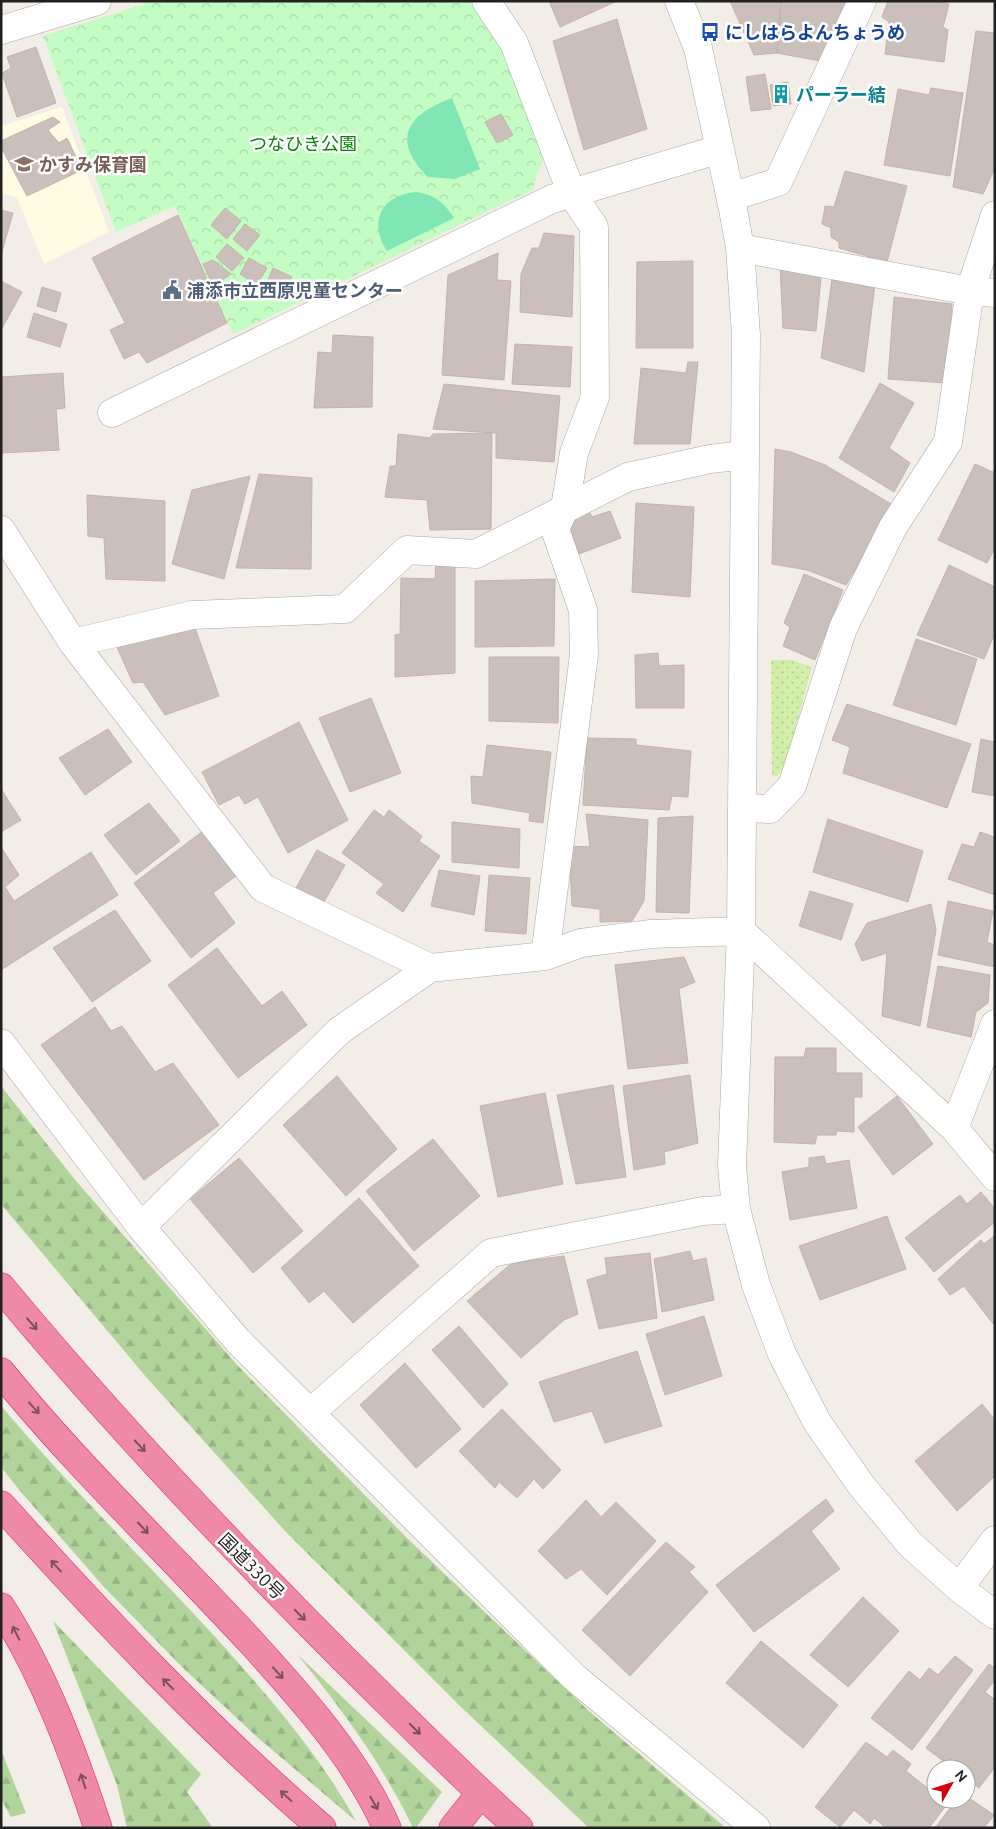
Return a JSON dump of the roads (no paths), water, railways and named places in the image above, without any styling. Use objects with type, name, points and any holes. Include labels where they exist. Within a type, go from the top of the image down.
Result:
[{"type":"highway","name":"国道330号","points":[[1,1287],[117,1422],[228,1542],[481,1793],[520,1828]]},
{"type":"highway","points":[[1,1372],[95,1477],[292,1688],[335,1742],[364,1785],[387,1828]]},
{"type":"highway","points":[[1,1505],[106,1621],[202,1718],[322,1828]]},
{"type":"highway","points":[[1,1607],[45,1691],[79,1769],[98,1828]]},
{"type":"highway","points":[[453,1828],[481,1793]]},
{"type":"street","points":[[1,30],[96,1]]},
{"type":"street","points":[[486,1],[514,43],[572,194],[594,227],[595,397],[574,453],[565,507],[555,529],[582,610],[584,655],[545,956]]},
{"type":"street","points":[[679,1],[698,48],[731,197],[740,248],[746,335],[741,931],[732,1166],[736,1209],[756,1286],[782,1354],[817,1422],[861,1485],[910,1544],[959,1588],[995,1615]]},
{"type":"street","points":[[731,197],[778,182],[862,1]]},
{"type":"street","points":[[112,413],[552,199],[720,149]]},
{"type":"street","points":[[742,808],[770,810],[792,786],[842,628],[893,527],[948,442],[982,292],[995,215]]},
{"type":"street","points":[[740,248],[982,292]]},
{"type":"street","points":[[73,643],[192,615],[345,609],[407,550],[476,554],[565,507],[628,477],[710,458],[745,455]]},
{"type":"street","points":[[1,530],[73,643],[263,888],[430,968]]},
{"type":"street","points":[[142,1228],[339,1031],[430,968],[545,956],[581,943],[651,934],[741,931],[954,1128],[995,1177]]},
{"type":"street","points":[[954,1128],[995,1024]]},
{"type":"street","points":[[1,1043],[142,1228],[238,1341],[574,1676],[756,1828]]},
{"type":"street","points":[[310,1414],[491,1253],[703,1211],[736,1209]]},
{"type":"street","points":[[959,1588],[995,1540]]},
{"type":"place","name":"にしはらよんちょうめ","points":[[710,32]]},
{"type":"place","name":"パーラー結","points":[[781,94]]},
{"type":"place","name":"かすみ保育園","points":[[24,164]]},
{"type":"place","name":"浦添市立西原児童センター","points":[[172,290]]},
{"type":"park label","name":"つなひき公園","points":[[303,143]]}]
